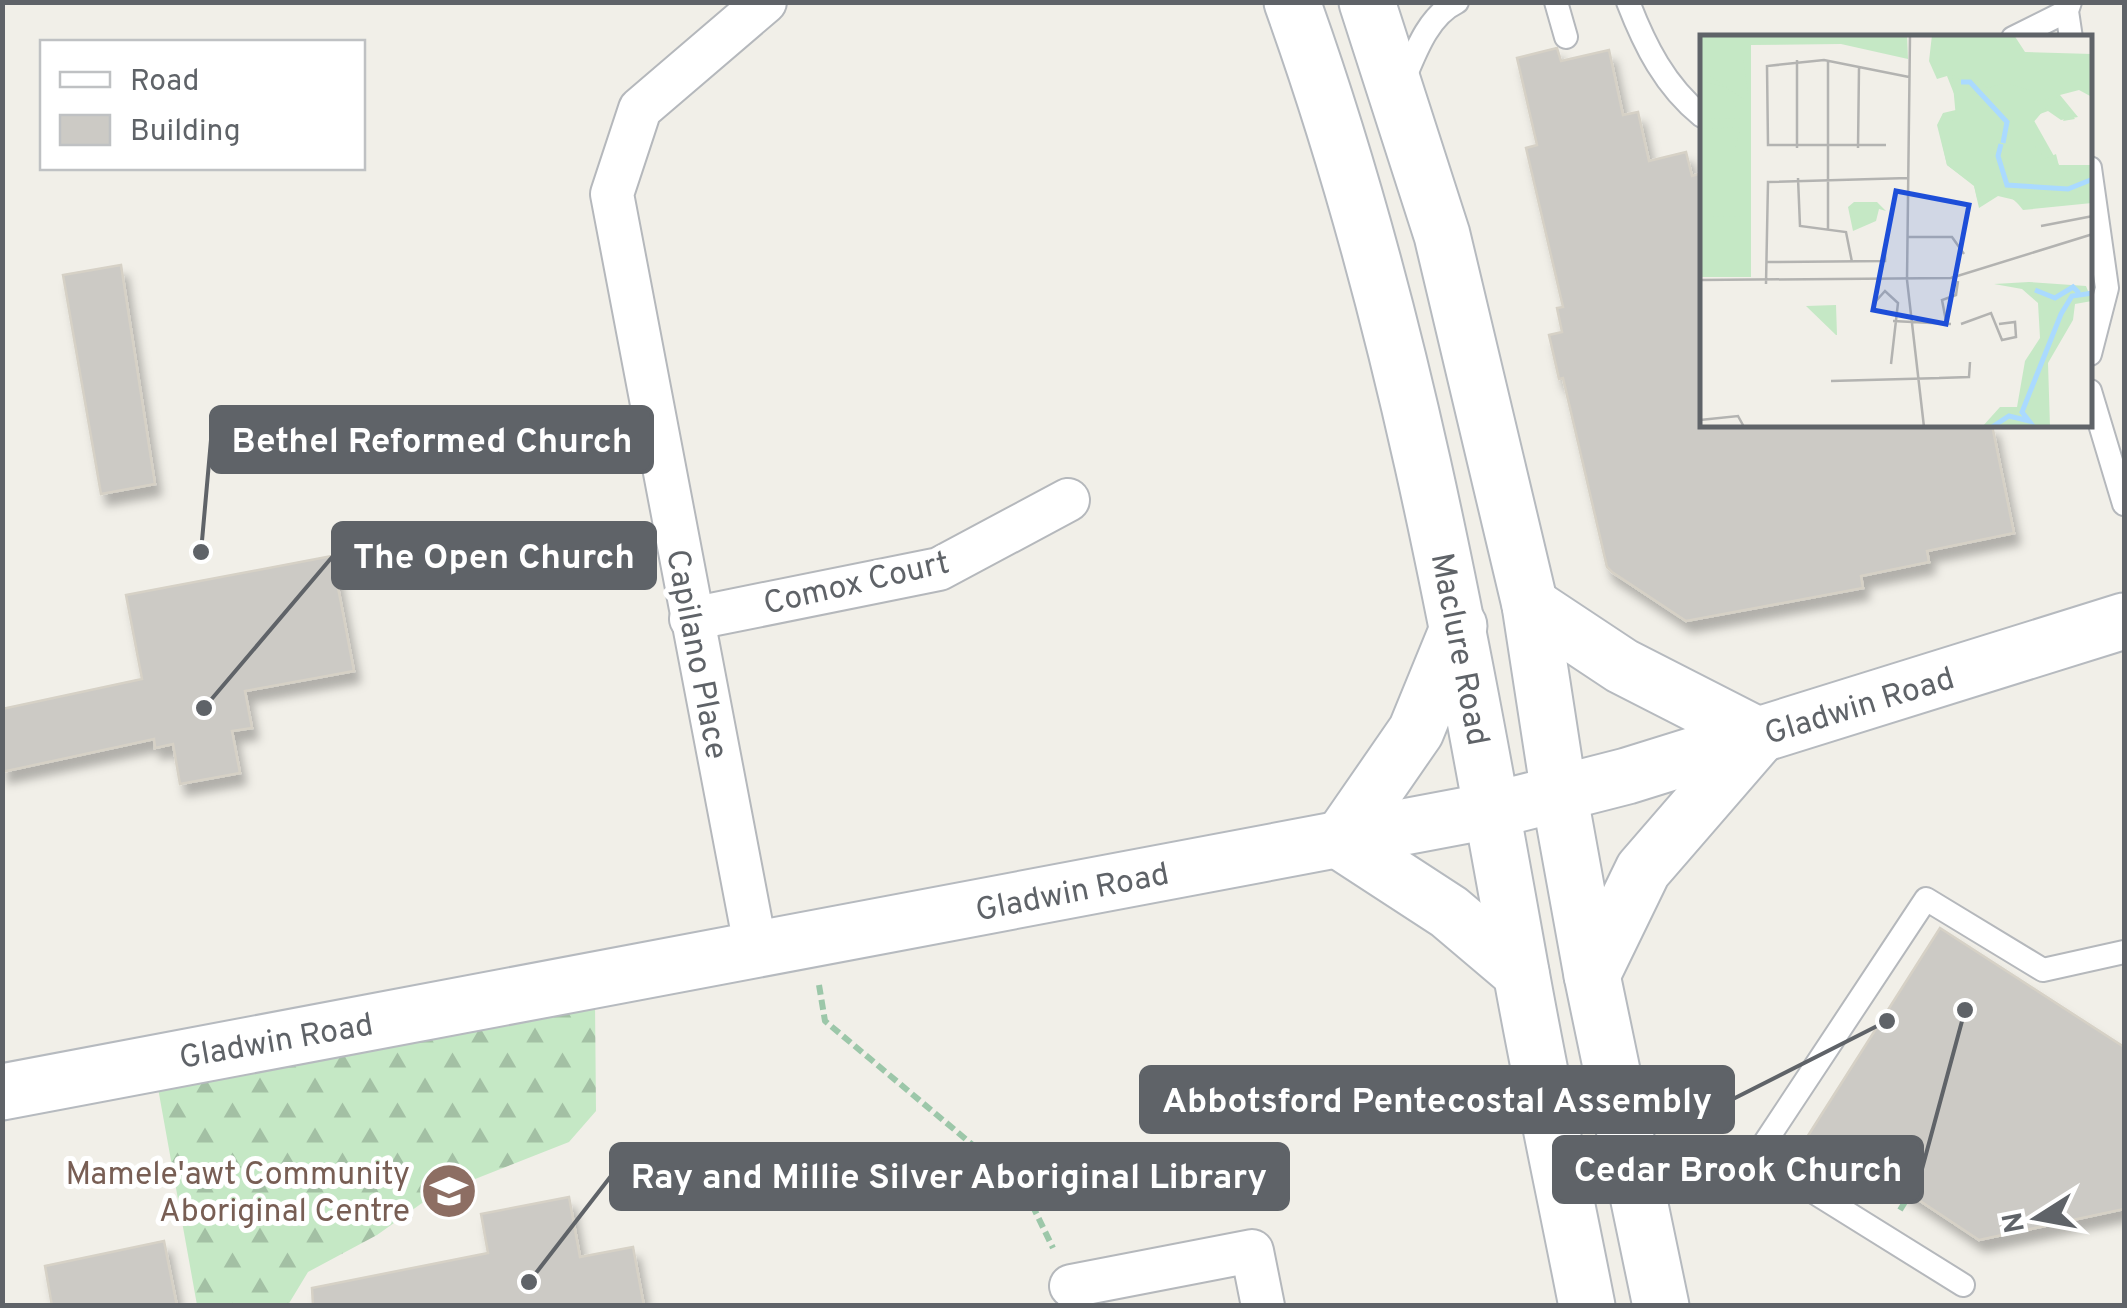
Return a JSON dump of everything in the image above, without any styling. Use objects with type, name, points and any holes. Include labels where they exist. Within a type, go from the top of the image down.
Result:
[{"type":"main road","name":"Maclure Road","points":[[1292,2],[1374,257],[1459,626],[1521,974],[1587,1306]]},
{"type":"main road","points":[[1367,2],[1442,235],[1530,605],[1592,975],[1661,1306]]},
{"type":"main road","points":[[1530,605],[1622,666],[1759,736],[1643,870],[1592,975]]},
{"type":"main road","name":"Gladwin Road","points":[[2,1092],[1494,810],[1759,736],[2124,621]]},
{"type":"main road","points":[[1459,626],[1416,732],[1340,841],[1448,912],[1521,974]]},
{"type":"street","name":"Capilano Place","points":[[756,950],[612,194],[640,109],[765,2]]},
{"type":"street","name":"Comox Court","points":[[691,619],[940,569],[1068,500]]},
{"type":"street","points":[[1071,1286],[1252,1251],[1263,1306]]},
{"type":"lane","points":[[1398,92],[1422,38],[1448,6],[1457,2]]},
{"type":"lane","points":[[1556,2],[1566,37]]},
{"type":"lane","points":[[1628,2],[1647,52],[1700,114]]},
{"type":"lane","points":[[2018,35],[2068,7],[2071,35]]},
{"type":"lane","points":[[2092,183],[2106,288],[2092,346]]},
{"type":"lane","points":[[2106,288],[2124,309]]},
{"type":"lane","points":[[2092,398],[2124,504]]},
{"type":"lane","points":[[1963,1285],[1756,1156],[1926,899],[2043,970],[2124,952]]},
{"type":"path","points":[[811,940],[825,1020],[1024,1188],[1071,1286]]},
{"type":"green space","points":[[595,1001],[596,1111],[569,1142],[432,1196],[377,1235],[308,1272],[288,1305],[197,1305],[156,1077]]},
{"type":"building","points":[[1557,48],[1561,61],[1609,50],[1623,115],[1638,112],[1649,161],[1686,152],[1692,176],[1700,174],[1700,428],[1993,428],[2014,533],[1927,551],[1929,562],[1861,576],[1863,588],[1686,621],[1612,572],[1607,567],[1563,378],[1559,379],[1549,335],[1562,332],[1557,308],[1563,307],[1526,148],[1537,145],[1517,58]]},
{"type":"building","points":[[121,265],[155,484],[101,494],[63,275]]},
{"type":"building","points":[[332,556],[354,671],[245,691],[252,728],[232,731],[240,773],[180,784],[173,744],[155,748],[154,739],[2,772],[2,709],[142,679],[126,595]]},
{"type":"building","points":[[1940,928],[2124,1047],[2124,1209],[1979,1240],[1878,1173],[1870,1185],[1804,1142]]},
{"type":"building","points":[[569,1197],[580,1257],[633,1247],[644,1306],[313,1306],[312,1288],[488,1253],[481,1214]]},
{"type":"building","points":[[164,1241],[177,1306],[52,1306],[45,1266]]},
{"type":"place","name":"Bethel Reformed Church","points":[[201,552]]},
{"type":"place","name":"The Open Church","points":[[204,708]]},
{"type":"place","name":"Cedar Brook Church","points":[[1965,1010]]},
{"type":"place","name":"Abbotsford Pentecostal Assembly","points":[[1887,1021]]},
{"type":"place","name":"Mamele'awt Community Aboriginal Centre","points":[[449,1191]]},
{"type":"place","name":"Ray and Millie Silver Aboriginal Library","points":[[529,1282]]}]
